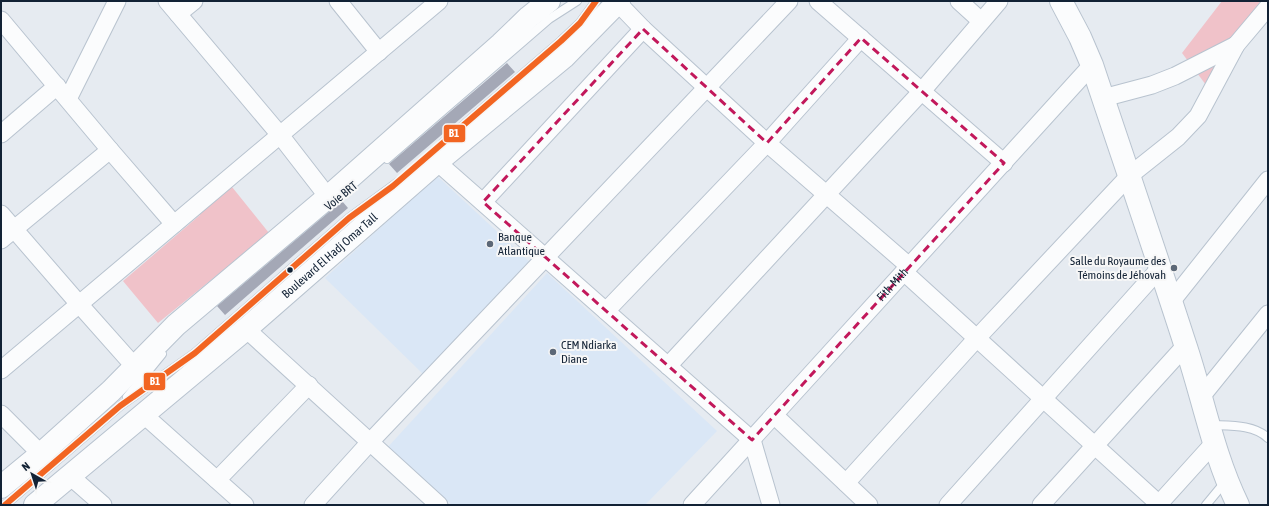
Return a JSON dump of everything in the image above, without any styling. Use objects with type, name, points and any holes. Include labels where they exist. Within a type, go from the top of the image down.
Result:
[{"type":"main road","points":[[1,487],[41,454],[111,391],[176,324],[328,197],[501,44],[529,16],[550,1]]},
{"type":"main road","points":[[1062,1],[1092,65],[1186,345],[1211,434],[1238,505]]},
{"type":"main road","name":"Boulevard El Hadj Omar Tall","points":[[35,505],[246,329],[437,162],[564,56],[618,2]]},
{"type":"street","points":[[1,134],[62,92],[117,1]]},
{"type":"street","points":[[167,1],[280,135],[328,197]]},
{"type":"street","points":[[178,14],[194,1]]},
{"type":"street","points":[[338,1],[379,52]]},
{"type":"street","points":[[1,370],[439,1]]},
{"type":"street","points":[[313,505],[370,442],[789,1]]},
{"type":"street","points":[[818,1],[1004,162]]},
{"type":"street","points":[[959,1],[981,21]]},
{"type":"street","points":[[668,366],[922,91],[999,1]]},
{"type":"street","points":[[618,2],[643,29],[767,143],[826,194],[907,269],[977,338],[1158,504],[1211,434]]},
{"type":"street","points":[[846,483],[977,338],[1129,176],[1178,136],[1198,116],[1236,45],[1268,7]]},
{"type":"street","points":[[2,22],[174,224]]},
{"type":"street","points":[[483,202],[643,29]]},
{"type":"street","points":[[606,311],[767,143],[861,38]]},
{"type":"street","points":[[1103,98],[1152,85],[1175,76],[1236,45]]},
{"type":"street","name":"Fith-Mith","points":[[692,505],[1092,65]]},
{"type":"street","points":[[1,240],[110,150]]},
{"type":"street","points":[[437,162],[752,440],[771,505]]},
{"type":"street","points":[[1171,302],[1268,180]]},
{"type":"street","points":[[1,214],[135,367]]},
{"type":"street","points":[[948,505],[1160,268]]},
{"type":"street","points":[[1201,397],[1268,314]]},
{"type":"street","points":[[246,329],[309,385],[437,504]]},
{"type":"street","points":[[1040,505],[1186,345]]},
{"type":"street","points":[[217,480],[309,385]]},
{"type":"street","points":[[1,414],[41,454]]},
{"type":"street","points":[[144,415],[245,505]]},
{"type":"street","points":[[774,415],[870,505]]},
{"type":"street","points":[[70,476],[103,505]]},
{"type":"lane","points":[[379,166],[549,19],[577,1]]},
{"type":"lane","name":"Voie BRT","points":[[5,505],[120,406],[194,353],[349,218],[393,186],[561,41],[580,23],[596,1]]},
{"type":"lane","name":"Voie BRT","points":[[269,258],[351,188]]},
{"type":"lane","name":"Voie BRT","points":[[120,406],[170,346]]},
{"type":"lane","points":[[1211,434],[1249,428],[1264,434],[1268,438]]},
{"type":"lane","points":[[1206,505],[1228,479]]},
{"type":"highlighted area","points":[[643,29],[767,143],[861,38],[1004,163],[752,440],[483,202]]},
{"type":"shaded area","points":[[1222,1],[1268,1],[1209,89],[1182,53]]},
{"type":"shaded area","points":[[437,176],[532,264],[424,375],[325,278]]},
{"type":"shaded area","points":[[228,182],[269,233],[158,323],[123,281],[200,215],[196,210]]},
{"type":"shaded area","name":"CEM Ndiarka Diane","points":[[547,273],[717,431],[645,505],[452,505],[387,448]]},
{"type":"building","points":[[507,63],[515,72],[397,173],[389,164]]},
{"type":"building","points":[[342,201],[348,208],[225,315],[217,306]]},
{"type":"transit line","name":"B1","points":[[5,505],[120,406],[195,353],[349,218],[393,186],[561,41],[580,23],[596,1]]},
{"type":"place","name":"Banque Atlantique","points":[[490,244]]},
{"type":"place","name":"Salle du Royaume des Témoins de Jéhovah","points":[[1174,268]]},
{"type":"place","name":"CEM Ndiarka Diane","points":[[553,352]]}]
